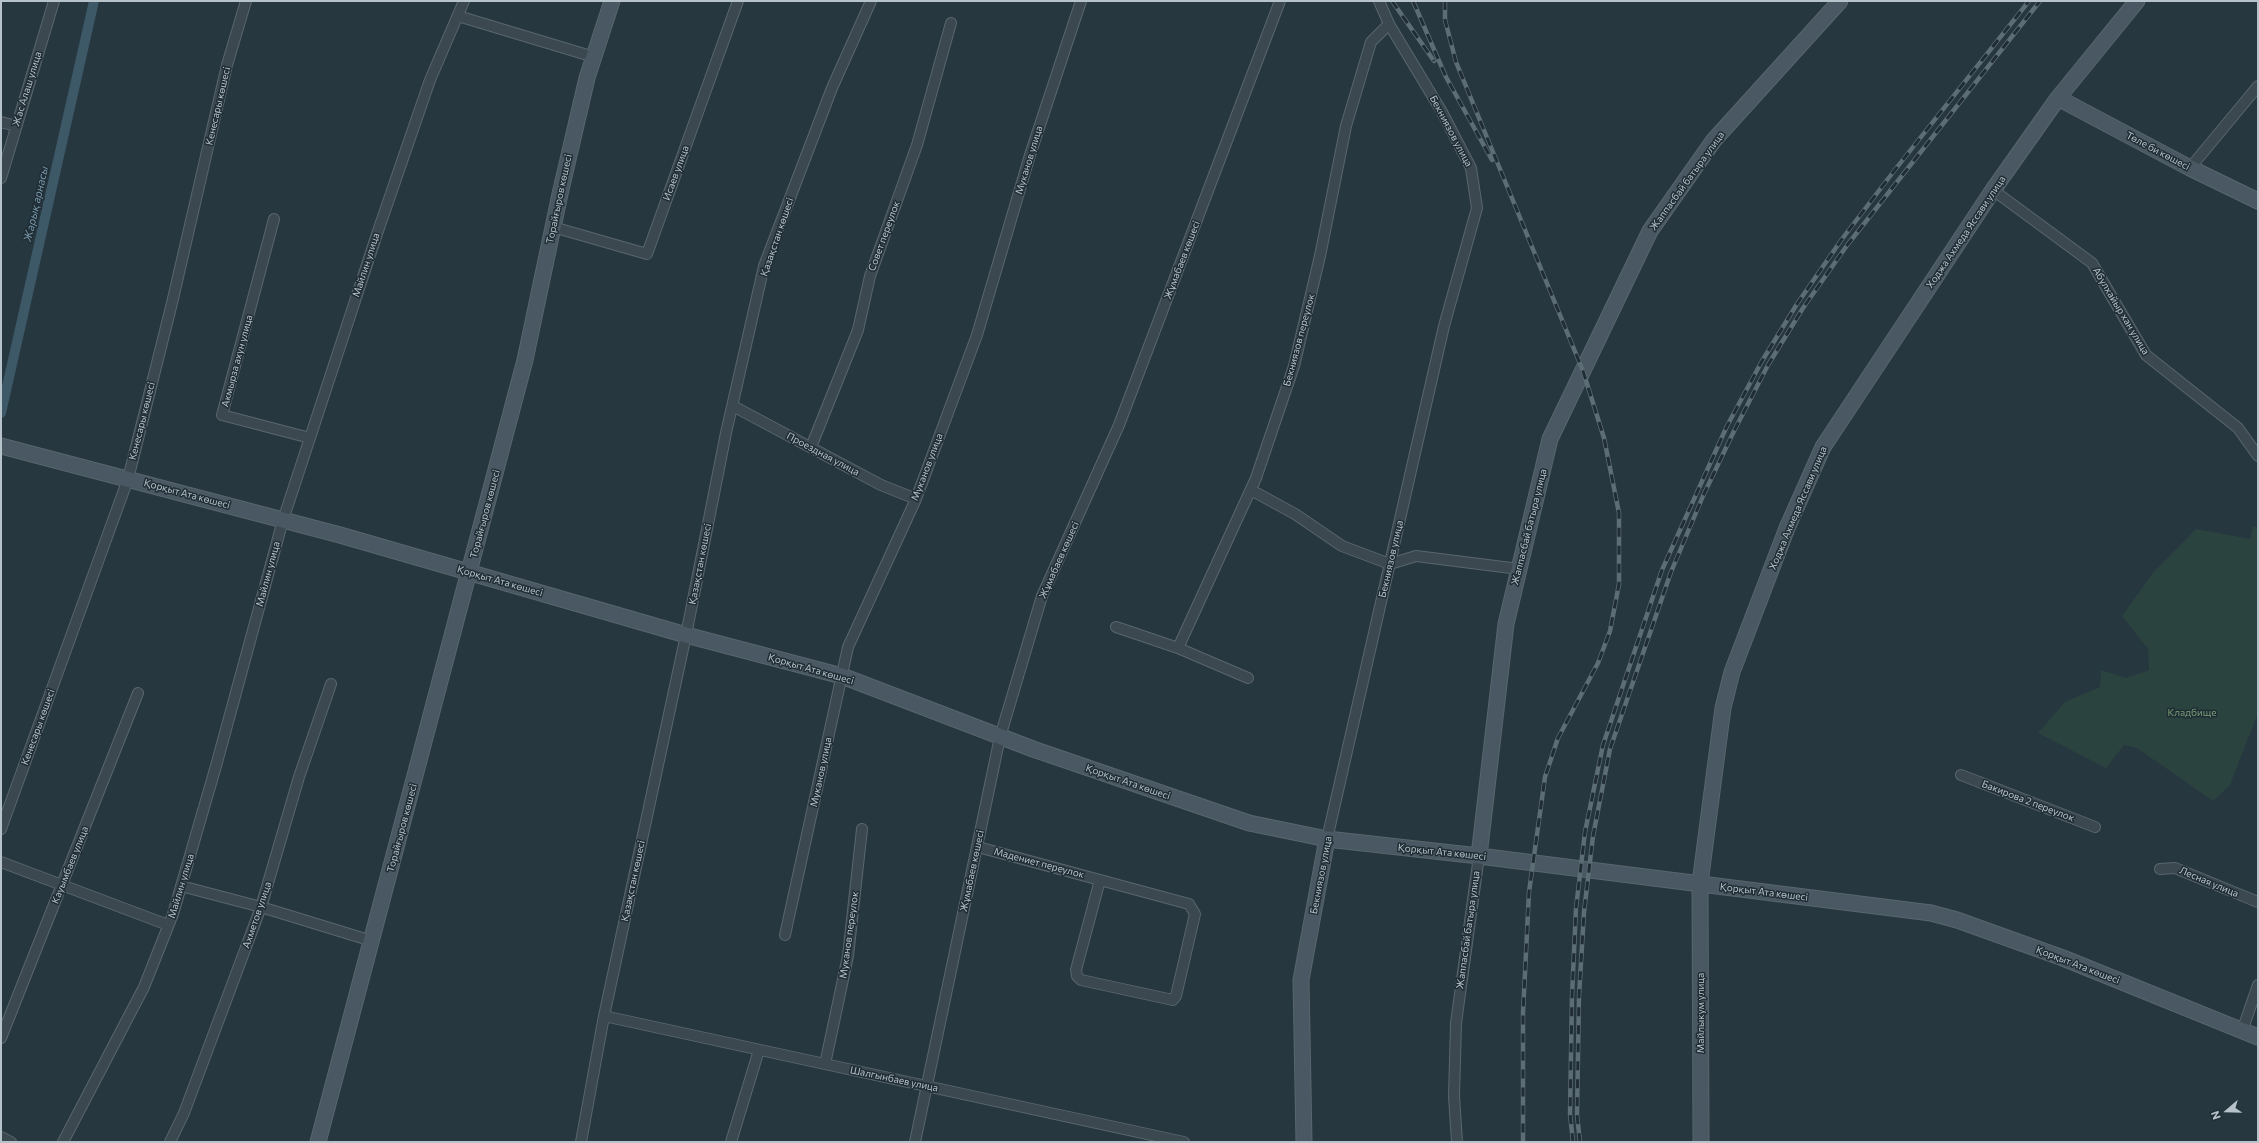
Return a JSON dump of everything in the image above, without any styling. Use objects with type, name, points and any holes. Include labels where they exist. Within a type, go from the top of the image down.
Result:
[{"type":"main road","name":"Торайғыров көшесі","points":[[318,1142],[525,360],[587,78],[612,1]]},
{"type":"main road","name":"Жаппасбай батыра улица","points":[[1479,856],[1506,624],[1550,439],[1650,230],[1714,140],[1840,1]]},
{"type":"main road","name":"Ходжа Ахмеда Яссави улица","points":[[1700,884],[1723,708],[1732,672],[1787,528],[1823,447],[1993,190],[2058,98],[2137,1]]},
{"type":"main road","name":"Төле би көшесі","points":[[2058,98],[2190,168],[2258,201]]},
{"type":"main road","name":"Қорқыт Ата көшесі","points":[[6,447],[283,520],[686,635],[842,676],[1000,737],[1249,823],[1327,839],[1479,856],[1931,913],[1957,920],[2062,958],[2258,1037]]},
{"type":"main road","name":"Бекниязов улица","points":[[1304,1142],[1301,980],[1327,839]]},
{"type":"main road","name":"Майлыкум улица","points":[[1700,884],[1701,1142]]},
{"type":"street","name":"Жас Алаш улица","points":[[1,178],[54,1]]},
{"type":"street","name":"Кенесары көшесі","points":[[1,830],[128,479],[172,303],[227,65],[246,1]]},
{"type":"street","name":"Майлин улица","points":[[63,1142],[144,988],[168,925],[216,766],[283,520],[376,234],[430,80],[464,1]]},
{"type":"street","name":"Исаев улица","points":[[553,228],[647,254],[738,1]]},
{"type":"street","name":"Қазақстан көшесі","points":[[581,1142],[604,1016],[764,266],[832,88],[871,1]]},
{"type":"street","name":"Муканов улица","points":[[785,935],[848,648],[916,499],[977,335],[1030,155],[1081,1]]},
{"type":"street","name":"Жұмабаев көшесі","points":[[915,1142],[1000,737],[1042,596],[1119,425],[1280,1]]},
{"type":"street","name":"Бекниязов улица","points":[[1327,839],[1444,326],[1477,208],[1471,168],[1442,112],[1389,24],[1379,1]]},
{"type":"street","points":[[458,16],[594,57]]},
{"type":"street","name":"Совет переулок","points":[[811,447],[858,330],[870,276],[917,145],[951,23]]},
{"type":"street","name":"Бекниязов переулок","points":[[1178,648],[1251,490],[1294,366],[1320,256],[1346,126],[1372,42],[1389,24]]},
{"type":"street","points":[[2190,168],[2258,86]]},
{"type":"street","points":[[1,122],[16,126]]},
{"type":"street","name":"Абулхайыр хан улица","points":[[1993,190],[2092,263],[2146,355],[2238,428],[2258,456]]},
{"type":"street","name":"Акмырза ахун улица","points":[[274,219],[222,415],[310,438]]},
{"type":"street","name":"Проездная улица","points":[[733,406],[881,485],[916,499]]},
{"type":"street","points":[[1251,490],[1295,514],[1342,546],[1390,564],[1416,556],[1519,569]]},
{"type":"street","points":[[1116,627],[1178,648],[1248,678]]},
{"type":"street","name":"Ахметов улица","points":[[170,1142],[184,1113],[261,907],[299,777],[331,684]]},
{"type":"street","name":"Кауымбаев улица","points":[[1,1038],[138,692]]},
{"type":"street","name":"Бакирова 2 переулок","points":[[1961,775],[2095,828]]},
{"type":"street","name":"Муканов переулок","points":[[825,1064],[848,956],[862,829]]},
{"type":"street","name":"Мадениет переулок","points":[[978,847],[1189,904],[1193,908],[1194,914],[1178,988],[1176,996],[1173,1000],[1081,980],[1077,976],[1076,970],[1100,880]]},
{"type":"street","name":"Жаппасбай батыра улица","points":[[1457,1142],[1454,1096],[1456,1023],[1479,856]]},
{"type":"street","points":[[1,862],[168,925]]},
{"type":"street","name":"Лесная улица","points":[[2160,869],[2175,868],[2258,902]]},
{"type":"street","points":[[181,886],[261,907],[372,941]]},
{"type":"street","points":[[2242,1031],[2258,985]]},
{"type":"street","name":"Шалгынбаев улица","points":[[604,1016],[1184,1142]]},
{"type":"street","points":[[731,1142],[759,1050]]},
{"type":"street","points":[[1,1137],[11,1142]]},
{"type":"green space","name":"Кладбище","points":[[2253,526],[2258,527],[2258,713],[2230,785],[2213,801],[2137,748],[2124,745],[2106,768],[2038,733],[2065,702],[2100,687],[2101,670],[2126,678],[2149,670],[2148,649],[2122,616],[2152,574],[2196,529],[2250,539]]},
{"type":"waterway","name":"Жарық арнасы","points":[[1,413],[94,1]]},
{"type":"railway","points":[[1392,1],[1434,61]]},
{"type":"railway","points":[[1413,1],[1446,77],[1492,160]]},
{"type":"railway","points":[[1445,1],[1445,20],[1456,62],[1583,371],[1604,438],[1619,513],[1619,584],[1610,631],[1598,663],[1558,738],[1545,777],[1529,892],[1523,1013],[1523,1142]]},
{"type":"railway","points":[[1573,1142],[1570,1114],[1572,996],[1576,908],[1585,832],[1603,745],[1662,570],[1727,426],[1762,361],[1797,304],[1842,239],[1894,171],[2029,1]]},
{"type":"railway","points":[[1580,1142],[1577,1115],[1579,996],[1584,912],[1593,836],[1610,749],[1671,572],[1703,496],[1734,431],[1768,365],[1803,308],[1848,244],[2040,1]]}]
